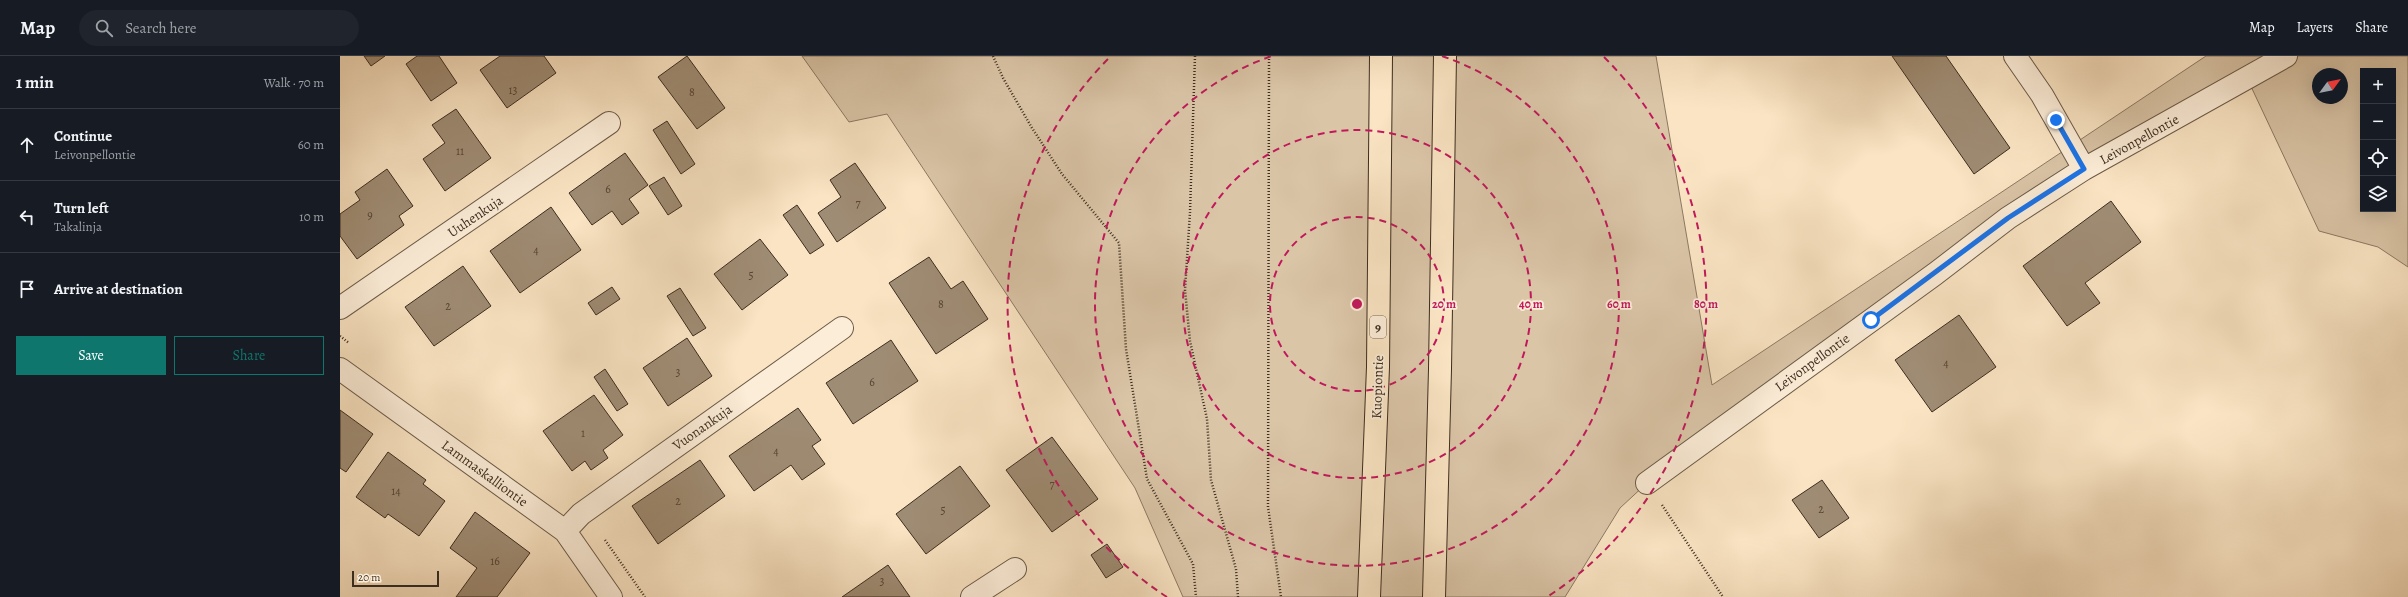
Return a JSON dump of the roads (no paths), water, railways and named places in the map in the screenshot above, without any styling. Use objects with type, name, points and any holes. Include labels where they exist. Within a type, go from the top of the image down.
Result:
[{"type":"highway","name":"Kuopiontie","points":[[1369,597],[1378,367],[1381,56]]},
{"type":"highway","points":[[1434,597],[1440,369],[1445,56]]},
{"type":"street","points":[[2015,56],[2042,94],[2084,169]]},
{"type":"street","name":"Leivonpellontie","points":[[1647,483],[1935,274],[2008,218],[2084,169],[2286,56]]},
{"type":"street","name":"Uuhenkuja","points":[[340,308],[609,123]]},
{"type":"street","name":"Vuonankuja","points":[[565,531],[581,514],[842,328]]},
{"type":"street","name":"Lammaskalliontie","points":[[340,369],[565,531],[611,597]]},
{"type":"street","points":[[972,597],[1015,569]]}]
